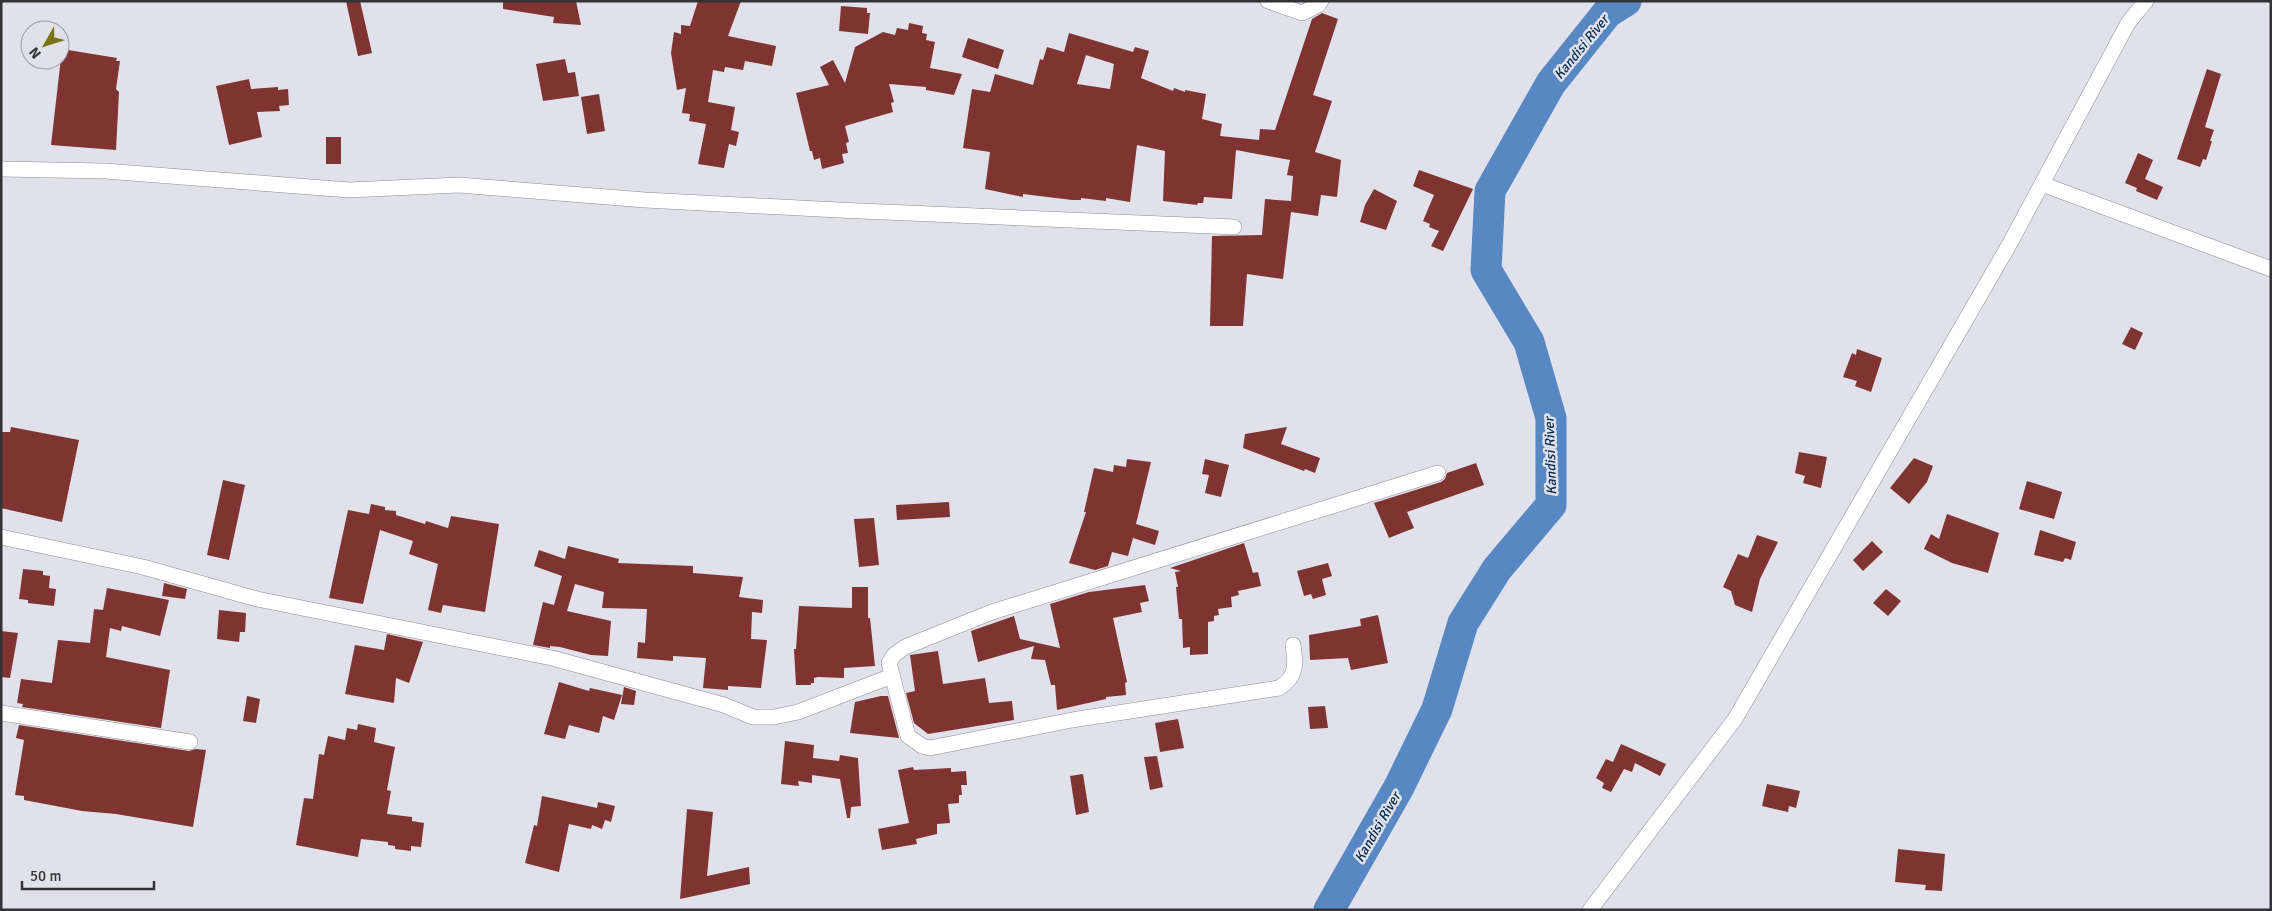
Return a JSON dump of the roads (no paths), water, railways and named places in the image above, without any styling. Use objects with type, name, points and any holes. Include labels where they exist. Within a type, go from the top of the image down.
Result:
[{"type":"street","points":[[1268,1],[1302,13],[1318,5],[1321,1]]},
{"type":"street","points":[[1590,910],[1735,719],[2009,245],[2128,23],[2146,1]]},
{"type":"street","points":[[1,169],[106,171],[349,190],[459,185],[645,200],[1234,226]]},
{"type":"street","points":[[2042,184],[2271,269]]},
{"type":"street","points":[[1293,645],[1296,664],[1294,672],[1286,684],[1279,688],[1072,720],[930,748],[922,746],[908,736],[889,663],[894,655],[905,647],[992,612],[1438,474]]},
{"type":"street","points":[[1,537],[143,567],[257,599],[552,658],[724,705],[753,717],[774,717],[798,712],[892,676]]},
{"type":"street","points":[[1,713],[190,742]]},
{"type":"waterway","name":"Kandisi River","points":[[1329,910],[1399,787],[1437,709],[1463,623],[1497,569],[1551,505],[1551,418],[1529,342],[1486,270],[1490,191],[1551,83],[1607,13],[1626,1]]}]
